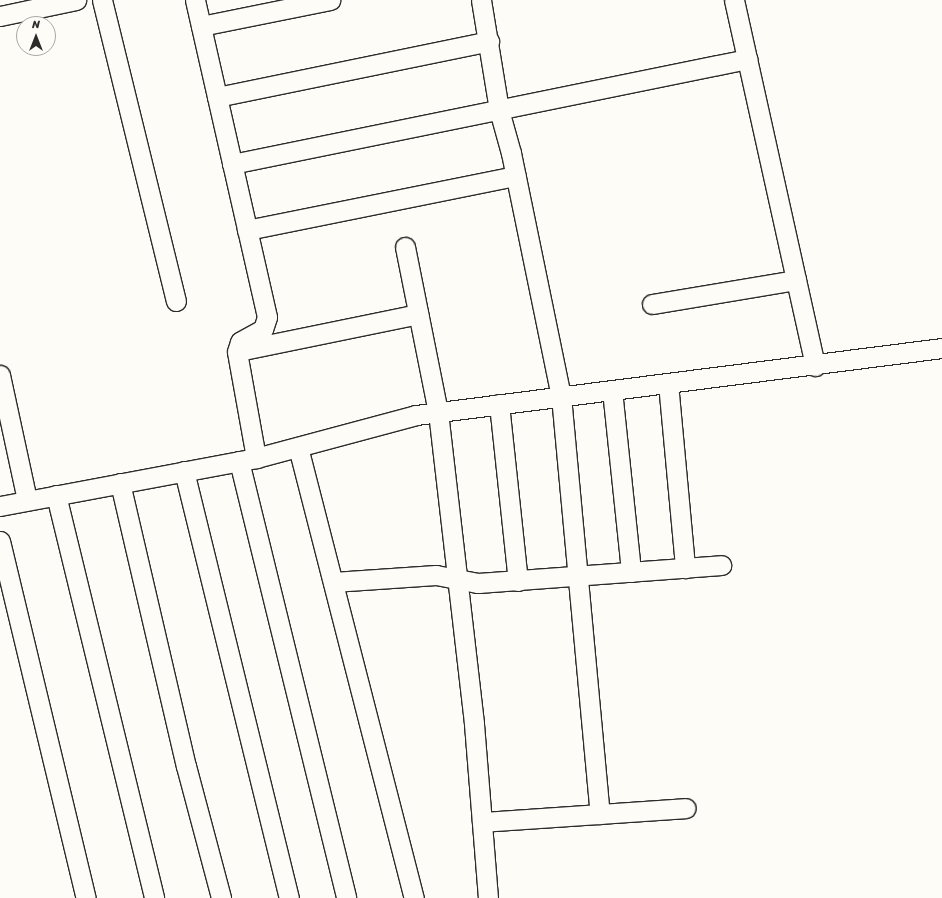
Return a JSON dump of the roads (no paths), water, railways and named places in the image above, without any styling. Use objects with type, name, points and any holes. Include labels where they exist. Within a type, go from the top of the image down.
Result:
[{"type":"street","points":[[102,0],[176,301]]},
{"type":"street","points":[[194,0],[267,322],[258,334],[240,342],[237,352],[247,460],[346,898]]},
{"type":"street","points":[[200,26],[330,0]]},
{"type":"street","points":[[481,0],[489,41],[499,110],[516,176],[561,396],[576,576],[600,814]]},
{"type":"street","points":[[734,0],[815,366]]},
{"type":"street","points":[[0,16],[66,1]]},
{"type":"street","points":[[217,97],[489,41]]},
{"type":"street","points":[[232,164],[747,59]]},
{"type":"street","points":[[247,230],[516,176]]},
{"type":"street","points":[[405,247],[438,412],[458,578],[488,898]]},
{"type":"street","points":[[652,304],[796,280]]},
{"type":"street","points":[[237,352],[418,314]]},
{"type":"street","points":[[0,506],[247,460],[438,412],[815,366],[942,348]]},
{"type":"street","points":[[0,375],[27,500]]},
{"type":"street","points":[[668,383],[685,568]]},
{"type":"street","points":[[612,390],[631,572]]},
{"type":"street","points":[[498,404],[518,580]]},
{"type":"street","points":[[298,447],[414,898]]},
{"type":"street","points":[[184,471],[289,898]]},
{"type":"street","points":[[120,483],[186,766],[221,898]]},
{"type":"street","points":[[56,495],[154,898]]},
{"type":"street","points":[[0,541],[86,898]]},
{"type":"street","points":[[332,582],[436,575],[458,578],[478,584],[722,565]]},
{"type":"street","points":[[482,822],[686,808]]}]
